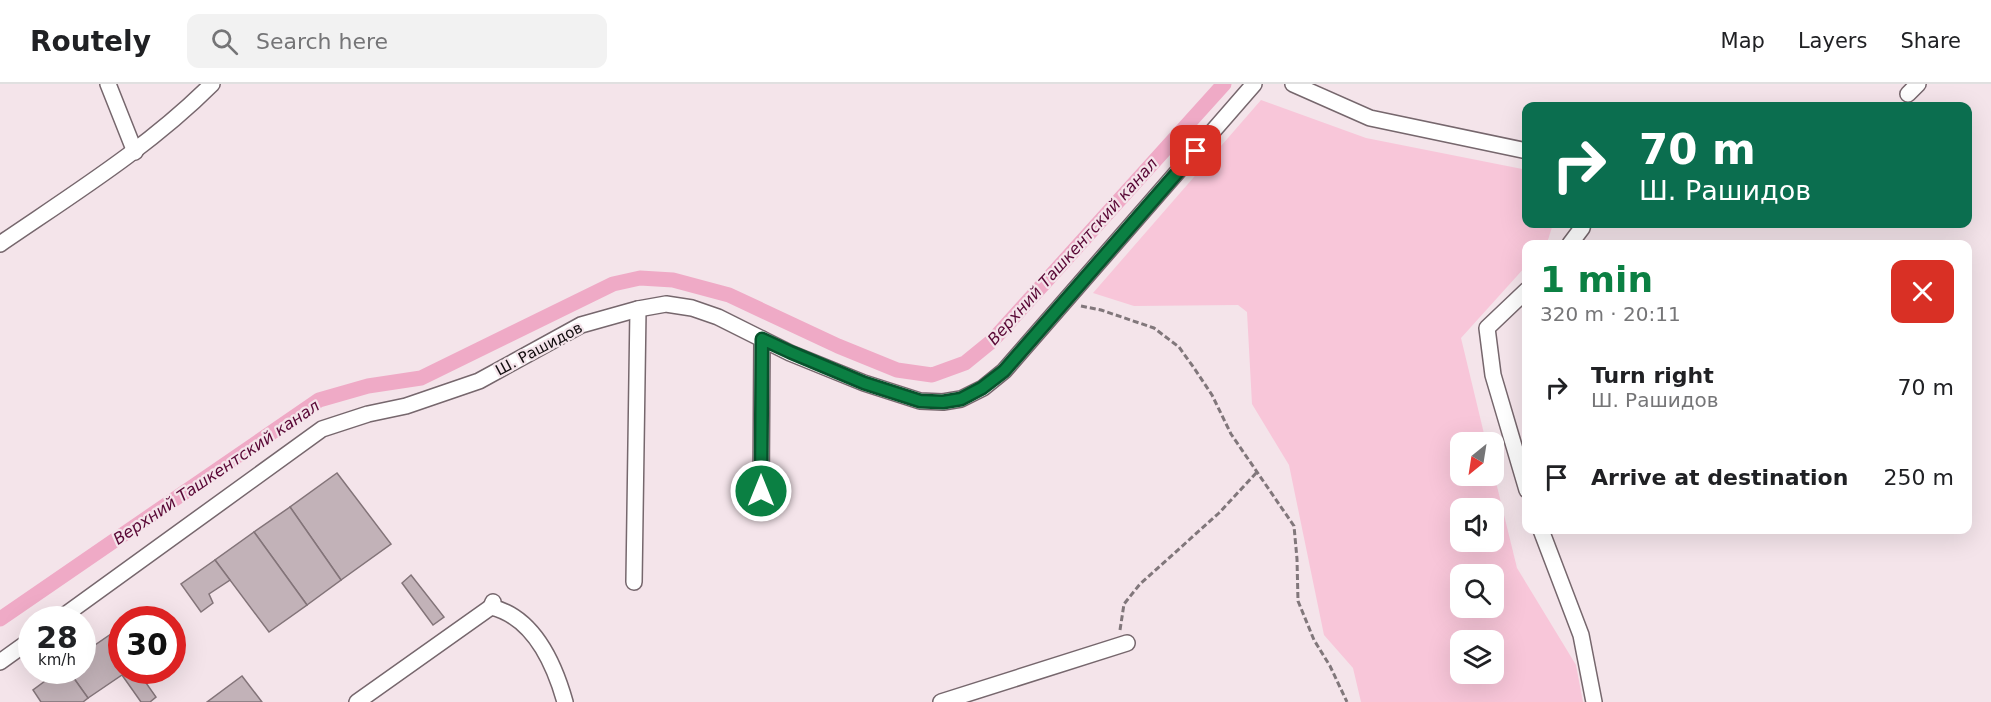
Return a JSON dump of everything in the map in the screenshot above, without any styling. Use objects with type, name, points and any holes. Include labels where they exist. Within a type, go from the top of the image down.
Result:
[{"type":"street","points":[[108,84],[135,152]]},
{"type":"street","points":[[0,244],[135,152],[212,84]]},
{"type":"street","name":"Ш. Рашидов","points":[[77,606],[322,429],[368,414],[406,406],[479,381],[581,325],[638,309],[666,304],[692,308],[718,317],[790,352],[864,383],[920,401],[943,402],[961,399],[982,388],[1004,371],[1254,84]]},
{"type":"street","points":[[1293,84],[1370,118],[1522,150]]},
{"type":"street","points":[[1522,295],[1487,327],[1493,375],[1522,473]]},
{"type":"street","points":[[634,582],[638,309]]},
{"type":"street","points":[[761,491],[762,339]]},
{"type":"street","points":[[1542,534],[1581,635],[1594,702]]},
{"type":"street","points":[[357,702],[492,604],[527,627],[549,658],[558,677],[565,702]]},
{"type":"street","points":[[941,702],[1127,643]]},
{"type":"street","points":[[0,662],[18,649]]},
{"type":"path","points":[[1065,301],[1101,310],[1154,328],[1179,347],[1212,395],[1231,434],[1294,526],[1298,559],[1298,601],[1314,640],[1330,666],[1347,702]]},
{"type":"path","points":[[1127,643],[1120,629],[1124,604],[1140,584],[1219,513],[1257,472]]},
{"type":"shaded area","points":[[1261,100],[1366,138],[1522,169],[1522,228],[1552,228],[1548,240],[1522,240],[1522,271],[1461,338],[1484,432],[1450,432],[1450,486],[1497,486],[1500,498],[1450,498],[1450,552],[1504,552],[1504,515],[1517,568],[1576,665],[1583,702],[1361,702],[1353,668],[1324,635],[1289,465],[1252,404],[1247,312],[1238,305],[1134,306],[1093,293]]},
{"type":"building","points":[[337,473],[391,544],[341,580],[290,507]]},
{"type":"building","points":[[290,507],[341,580],[307,605],[254,532]]},
{"type":"building","points":[[254,532],[307,605],[269,632],[215,560]]},
{"type":"building","points":[[215,560],[230,580],[209,594],[213,603],[201,612],[181,584]]},
{"type":"building","points":[[411,575],[444,617],[433,625],[402,583]]},
{"type":"building","points":[[108,636],[109,684],[88,698],[78,684],[96,684],[96,644]]},
{"type":"building","points":[[242,676],[262,702],[207,702]]},
{"type":"building","points":[[41,684],[78,684],[88,698],[83,702],[41,702],[33,690]]},
{"type":"building","points":[[128,684],[147,684],[156,697],[150,702],[141,702]]},
{"type":"waterway","name":"Верхний Ташкентский канал","points":[[0,619],[319,400],[368,386],[421,378],[613,284],[640,278],[673,280],[729,295],[838,346],[897,370],[932,375],[965,363],[992,341],[1224,84]]},
{"type":"route","points":[[761,491],[762,339],[864,383],[920,401],[943,402],[961,399],[982,388],[1004,371],[1196,151]]}]
